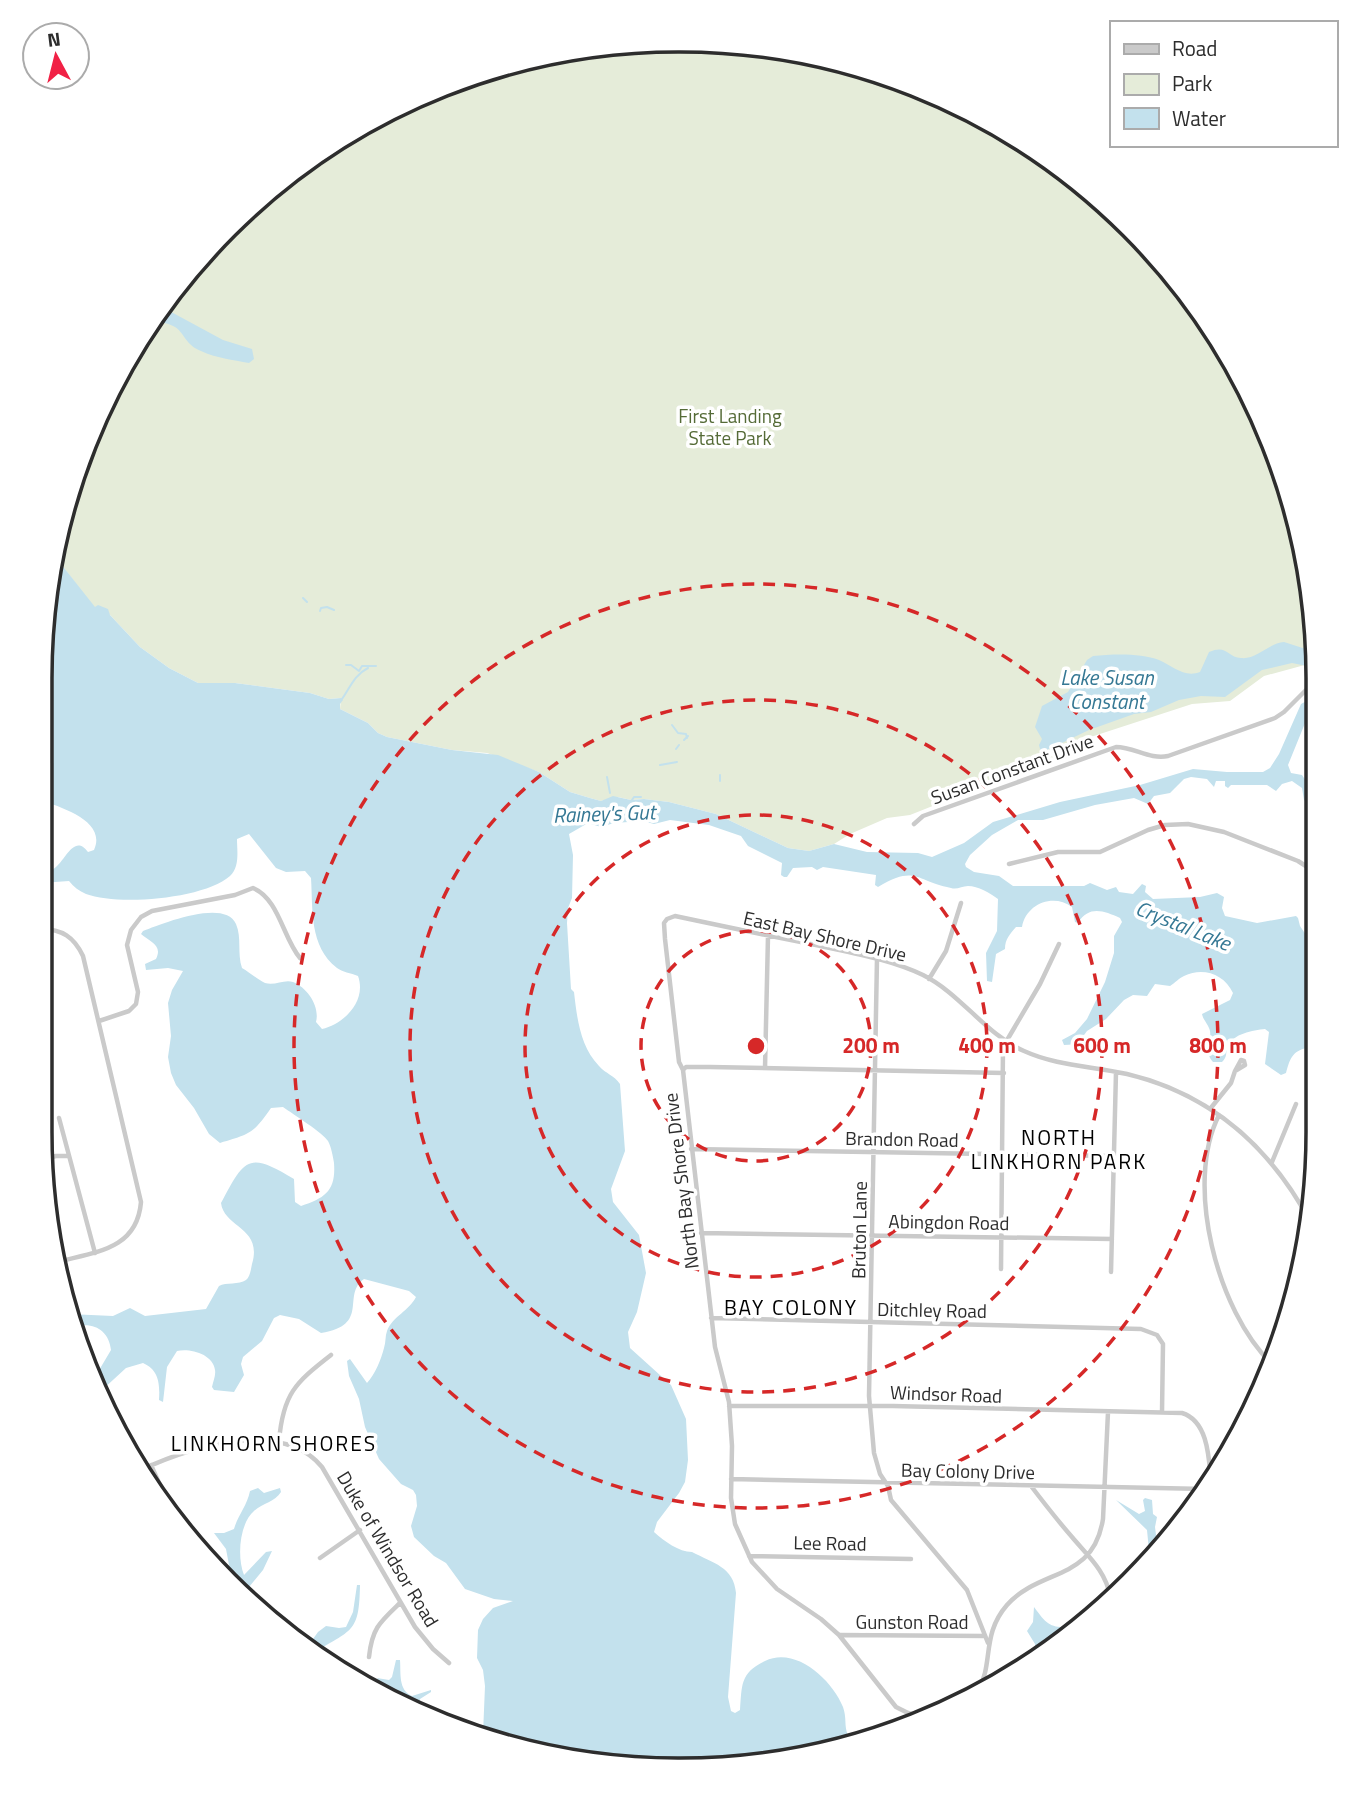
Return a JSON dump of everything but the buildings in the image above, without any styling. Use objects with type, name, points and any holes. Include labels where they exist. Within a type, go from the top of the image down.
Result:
[{"type":"street","name":"Susan Constant Drive","points":[[914,824],[923,816],[1116,747],[1158,757],[1168,756],[1275,718],[1306,690]]},
{"type":"street","points":[[1009,864],[1058,852],[1100,852],[1148,830],[1165,825],[1188,824],[1224,832],[1306,866]]},
{"type":"street","points":[[99,1021],[129,1011],[136,1003],[138,992],[127,945],[134,925],[148,912],[235,895],[253,888],[261,892],[281,920],[292,947],[300,958]]},
{"type":"street","points":[[929,979],[946,951],[961,903]]},
{"type":"street","name":"East Bay Shore Drive","points":[[665,921],[676,916],[898,964],[945,990],[1018,1049],[1048,1061],[1116,1072],[1154,1082],[1210,1109],[1248,1137],[1272,1162],[1301,1206]]},
{"type":"street","name":"North Bay Shore Drive","points":[[665,921],[711,1318],[729,1406],[733,1517],[749,1556],[777,1589],[821,1619],[839,1635],[892,1703],[911,1714]]},
{"type":"street","points":[[52,931],[68,935],[85,961],[141,1205],[131,1232],[116,1244],[95,1253],[66,1260]]},
{"type":"street","points":[[765,1068],[768,936]]},
{"type":"street","points":[[1001,1269],[1003,1051],[1059,944]]},
{"type":"street","name":"Bruton Lane","points":[[877,958],[869,1407],[874,1453],[891,1500],[967,1590],[988,1643]]},
{"type":"street","points":[[683,1070],[686,1067],[1004,1073]]},
{"type":"street","points":[[1210,1109],[1231,1083],[1235,1070]]},
{"type":"street","points":[[1111,1272],[1116,1072]]},
{"type":"street","points":[[1272,1162],[1296,1104]]},
{"type":"street","points":[[1219,1115],[1211,1133],[1206,1174],[1209,1231],[1227,1295],[1250,1337],[1264,1355]]},
{"type":"street","points":[[59,1118],[95,1253]]},
{"type":"street","name":"Brandon Road","points":[[691,1149],[1114,1156]]},
{"type":"street","points":[[53,1157],[69,1156]]},
{"type":"street","name":"Abingdon Road","points":[[701,1233],[1112,1239]]},
{"type":"street","name":"Ditchley Road","points":[[711,1318],[1110,1327],[1147,1331],[1161,1340],[1162,1412]]},
{"type":"street","points":[[279,1441],[281,1422],[291,1392],[305,1375],[331,1355]]},
{"type":"street","name":"Windsor Road","points":[[729,1406],[1185,1414],[1199,1425],[1208,1467]]},
{"type":"street","points":[[983,1680],[988,1643],[995,1624],[1016,1596],[1034,1584],[1067,1571],[1088,1553],[1101,1527],[1108,1412]]},
{"type":"street","name":"Duke of Windsor Road","points":[[151,1465],[230,1443],[279,1441],[303,1449],[318,1462],[360,1530],[400,1603],[424,1638],[449,1663]]},
{"type":"street","points":[[151,1465],[157,1478]]},
{"type":"street","name":"Bay Colony Drive","points":[[731,1479],[1194,1489]]},
{"type":"street","points":[[1031,1486],[1088,1553],[1107,1589]]},
{"type":"street","points":[[320,1558],[360,1530]]},
{"type":"street","name":"Lee Road","points":[[749,1556],[911,1559]]},
{"type":"street","points":[[369,1657],[371,1639],[377,1625],[400,1603]]},
{"type":"street","name":"Gunston Road","points":[[839,1635],[985,1636]]},
{"type":"green space","name":"First Landing State Park","points":[[679,52],[761,58],[801,65],[841,74],[919,100],[992,136],[1027,158],[1092,208],[1122,236],[1150,266],[1200,331],[1222,366],[1258,439],[1284,517],[1293,557],[1300,597],[1305,665],[1264,676],[1230,701],[1192,704],[1057,748],[1056,750],[1082,747],[1079,754],[1008,776],[910,815],[887,818],[834,844],[809,851],[788,848],[716,814],[669,802],[644,799],[618,797],[601,801],[570,792],[539,772],[487,753],[452,750],[387,737],[378,733],[368,723],[340,709],[341,698],[329,699],[310,693],[235,683],[198,683],[169,668],[140,647],[110,615],[95,609],[63,567],[74,517],[100,439],[136,366],[158,331],[208,266],[236,236],[266,208],[331,158],[366,136],[439,100],[517,74],[557,65],[597,58]]},
{"type":"water","points":[[172,312],[223,340],[252,349],[254,359],[249,363],[207,353],[194,347],[171,325],[164,323]]},
{"type":"water","points":[[63,567],[95,607],[98,605],[108,609],[110,615],[140,647],[169,668],[198,683],[235,683],[310,693],[329,699],[341,698],[343,700],[340,709],[368,723],[378,733],[387,737],[452,750],[498,755],[539,772],[570,792],[601,801],[613,796],[669,802],[716,814],[788,848],[809,851],[834,844],[867,852],[918,853],[932,857],[964,843],[993,822],[1060,802],[1140,785],[1193,769],[1263,772],[1270,768],[1279,754],[1301,704],[1306,701],[1306,721],[1288,765],[1291,773],[1302,775],[1306,781],[1306,802],[1302,788],[1292,781],[1282,784],[1276,791],[1267,785],[1231,785],[1228,788],[1225,781],[1216,781],[1214,787],[1207,779],[1191,777],[1184,779],[1170,793],[1154,796],[1148,804],[1134,798],[1095,805],[1043,820],[1018,820],[992,835],[970,855],[965,864],[974,872],[999,876],[1013,886],[1084,886],[1090,883],[1107,890],[1116,887],[1119,892],[1133,894],[1142,884],[1146,886],[1145,892],[1153,899],[1200,897],[1217,893],[1224,897],[1222,908],[1225,916],[1257,923],[1296,916],[1306,935],[1306,1048],[1295,1054],[1286,1073],[1281,1075],[1265,1064],[1269,1032],[1265,1029],[1234,1038],[1222,1062],[1213,1062],[1208,1050],[1210,1031],[1202,1014],[1230,1000],[1233,993],[1219,977],[1205,972],[1191,973],[1170,986],[1155,984],[1147,996],[1133,995],[1124,1000],[1106,1019],[1087,1031],[1082,1044],[1064,1045],[1062,1040],[1075,1033],[1087,1019],[1105,982],[1114,953],[1114,936],[1122,922],[1120,918],[1108,913],[1092,912],[1082,917],[1078,923],[1075,922],[1072,907],[1065,903],[1041,903],[1029,912],[1022,927],[1016,927],[1010,934],[1005,949],[996,954],[992,982],[987,981],[986,953],[997,931],[998,899],[980,889],[968,886],[953,888],[909,876],[891,880],[878,887],[875,885],[876,875],[823,867],[817,870],[812,867],[793,868],[787,877],[784,877],[781,875],[782,863],[748,846],[741,836],[709,825],[670,820],[654,824],[643,821],[614,823],[601,827],[588,823],[569,834],[573,855],[572,898],[567,923],[571,989],[574,992],[578,1022],[588,1050],[599,1066],[620,1084],[625,1151],[611,1189],[613,1202],[639,1235],[646,1273],[637,1312],[628,1332],[630,1348],[671,1385],[686,1419],[688,1460],[685,1482],[657,1522],[654,1532],[677,1548],[715,1563],[731,1577],[736,1593],[728,1697],[731,1711],[735,1713],[740,1710],[742,1687],[751,1670],[765,1661],[789,1658],[812,1668],[831,1686],[843,1707],[848,1735],[761,1753],[720,1757],[638,1757],[557,1746],[483,1727],[485,1686],[483,1670],[477,1658],[478,1630],[493,1608],[513,1601],[494,1599],[465,1589],[446,1563],[434,1556],[414,1537],[411,1526],[417,1506],[416,1495],[413,1490],[401,1484],[379,1459],[365,1427],[347,1361],[350,1359],[367,1383],[381,1357],[386,1333],[416,1297],[409,1291],[364,1279],[355,1293],[351,1317],[336,1329],[321,1333],[299,1319],[280,1315],[274,1318],[262,1341],[243,1357],[241,1364],[244,1375],[234,1392],[214,1390],[212,1387],[215,1370],[210,1360],[200,1353],[182,1350],[177,1351],[167,1367],[163,1402],[159,1400],[159,1383],[155,1374],[143,1363],[126,1368],[106,1386],[99,1370],[111,1350],[110,1343],[99,1329],[84,1325],[80,1315],[113,1316],[130,1308],[145,1316],[206,1309],[219,1286],[243,1282],[250,1273],[254,1252],[252,1242],[229,1218],[221,1203],[243,1168],[257,1162],[294,1179],[295,1202],[301,1206],[328,1192],[334,1172],[328,1141],[283,1107],[271,1108],[255,1128],[238,1137],[220,1143],[209,1134],[176,1085],[168,1057],[171,1036],[168,1003],[183,971],[168,968],[146,970],[145,964],[156,959],[158,950],[141,934],[143,931],[192,915],[219,913],[230,917],[238,929],[242,968],[265,983],[290,981],[298,985],[312,999],[316,1022],[322,1029],[338,1022],[352,1010],[360,985],[358,976],[341,971],[321,949],[314,927],[311,878],[305,871],[286,872],[276,868],[249,834],[237,839],[237,864],[230,876],[218,884],[160,898],[100,898],[86,894],[69,881],[52,882],[52,870],[71,849],[79,845],[88,852],[94,850],[96,840],[94,831],[88,824],[52,804],[52,679],[58,597]]},
{"type":"water","name":"Lake Susan Constant","points":[[1284,642],[1305,649],[1305,666],[1292,663],[1262,670],[1225,697],[1201,696],[1179,700],[1151,712],[1134,714],[1089,730],[1041,753],[1039,745],[1042,739],[1035,727],[1042,706],[1068,692],[1087,660],[1093,656],[1144,656],[1189,674],[1200,672],[1209,652],[1220,649],[1236,657],[1247,658]]},
{"type":"water","points":[[258,1488],[264,1493],[280,1488],[281,1492],[254,1511],[242,1532],[240,1551],[244,1575],[266,1552],[272,1551],[263,1570],[249,1587],[230,1568],[226,1549],[214,1533],[234,1529],[250,1491]]},
{"type":"water","points":[[1116,1500],[1139,1514],[1145,1511],[1143,1500],[1152,1500],[1153,1514],[1157,1517],[1156,1537],[1149,1547],[1147,1530]]},
{"type":"water","points":[[357,1585],[360,1585],[358,1612],[352,1627],[323,1647],[313,1640],[326,1626],[346,1627],[353,1612]]},
{"type":"water","points":[[1034,1607],[1050,1624],[1062,1627],[1035,1647],[1027,1631],[1033,1622]]},
{"type":"water","points":[[396,1660],[400,1660],[404,1690],[412,1696],[431,1692],[419,1702],[380,1682],[377,1678],[389,1680]]},
{"type":"waterway","points":[[303,598],[307,602]]},
{"type":"waterway","points":[[320,611],[321,608],[327,607],[334,610]]},
{"type":"waterway","points":[[346,665],[359,671],[362,666],[376,666]]},
{"type":"waterway","points":[[342,699],[356,678],[368,668]]},
{"type":"waterway","points":[[672,725],[678,733],[686,734],[687,738]]},
{"type":"waterway","points":[[684,740],[688,736]]},
{"type":"waterway","points":[[676,749],[679,745]]},
{"type":"waterway","points":[[660,765],[677,762]]},
{"type":"waterway","points":[[720,775],[720,781]]},
{"type":"waterway","name":"Rainey's Gut","points":[[607,777],[610,793]]},
{"type":"waterway","name":"Rainey's Gut","points":[[632,800],[634,797],[641,797]]},
{"type":"district","name":"NORTH LINKHORN PARK","points":[[1059,1150]]},
{"type":"district","name":"BAY COLONY","points":[[791,1308]]},
{"type":"district","name":"LINKHORN SHORES","points":[[274,1444]]},
{"type":"water label","name":"Crystal Lake","points":[[1183,926]]}]
